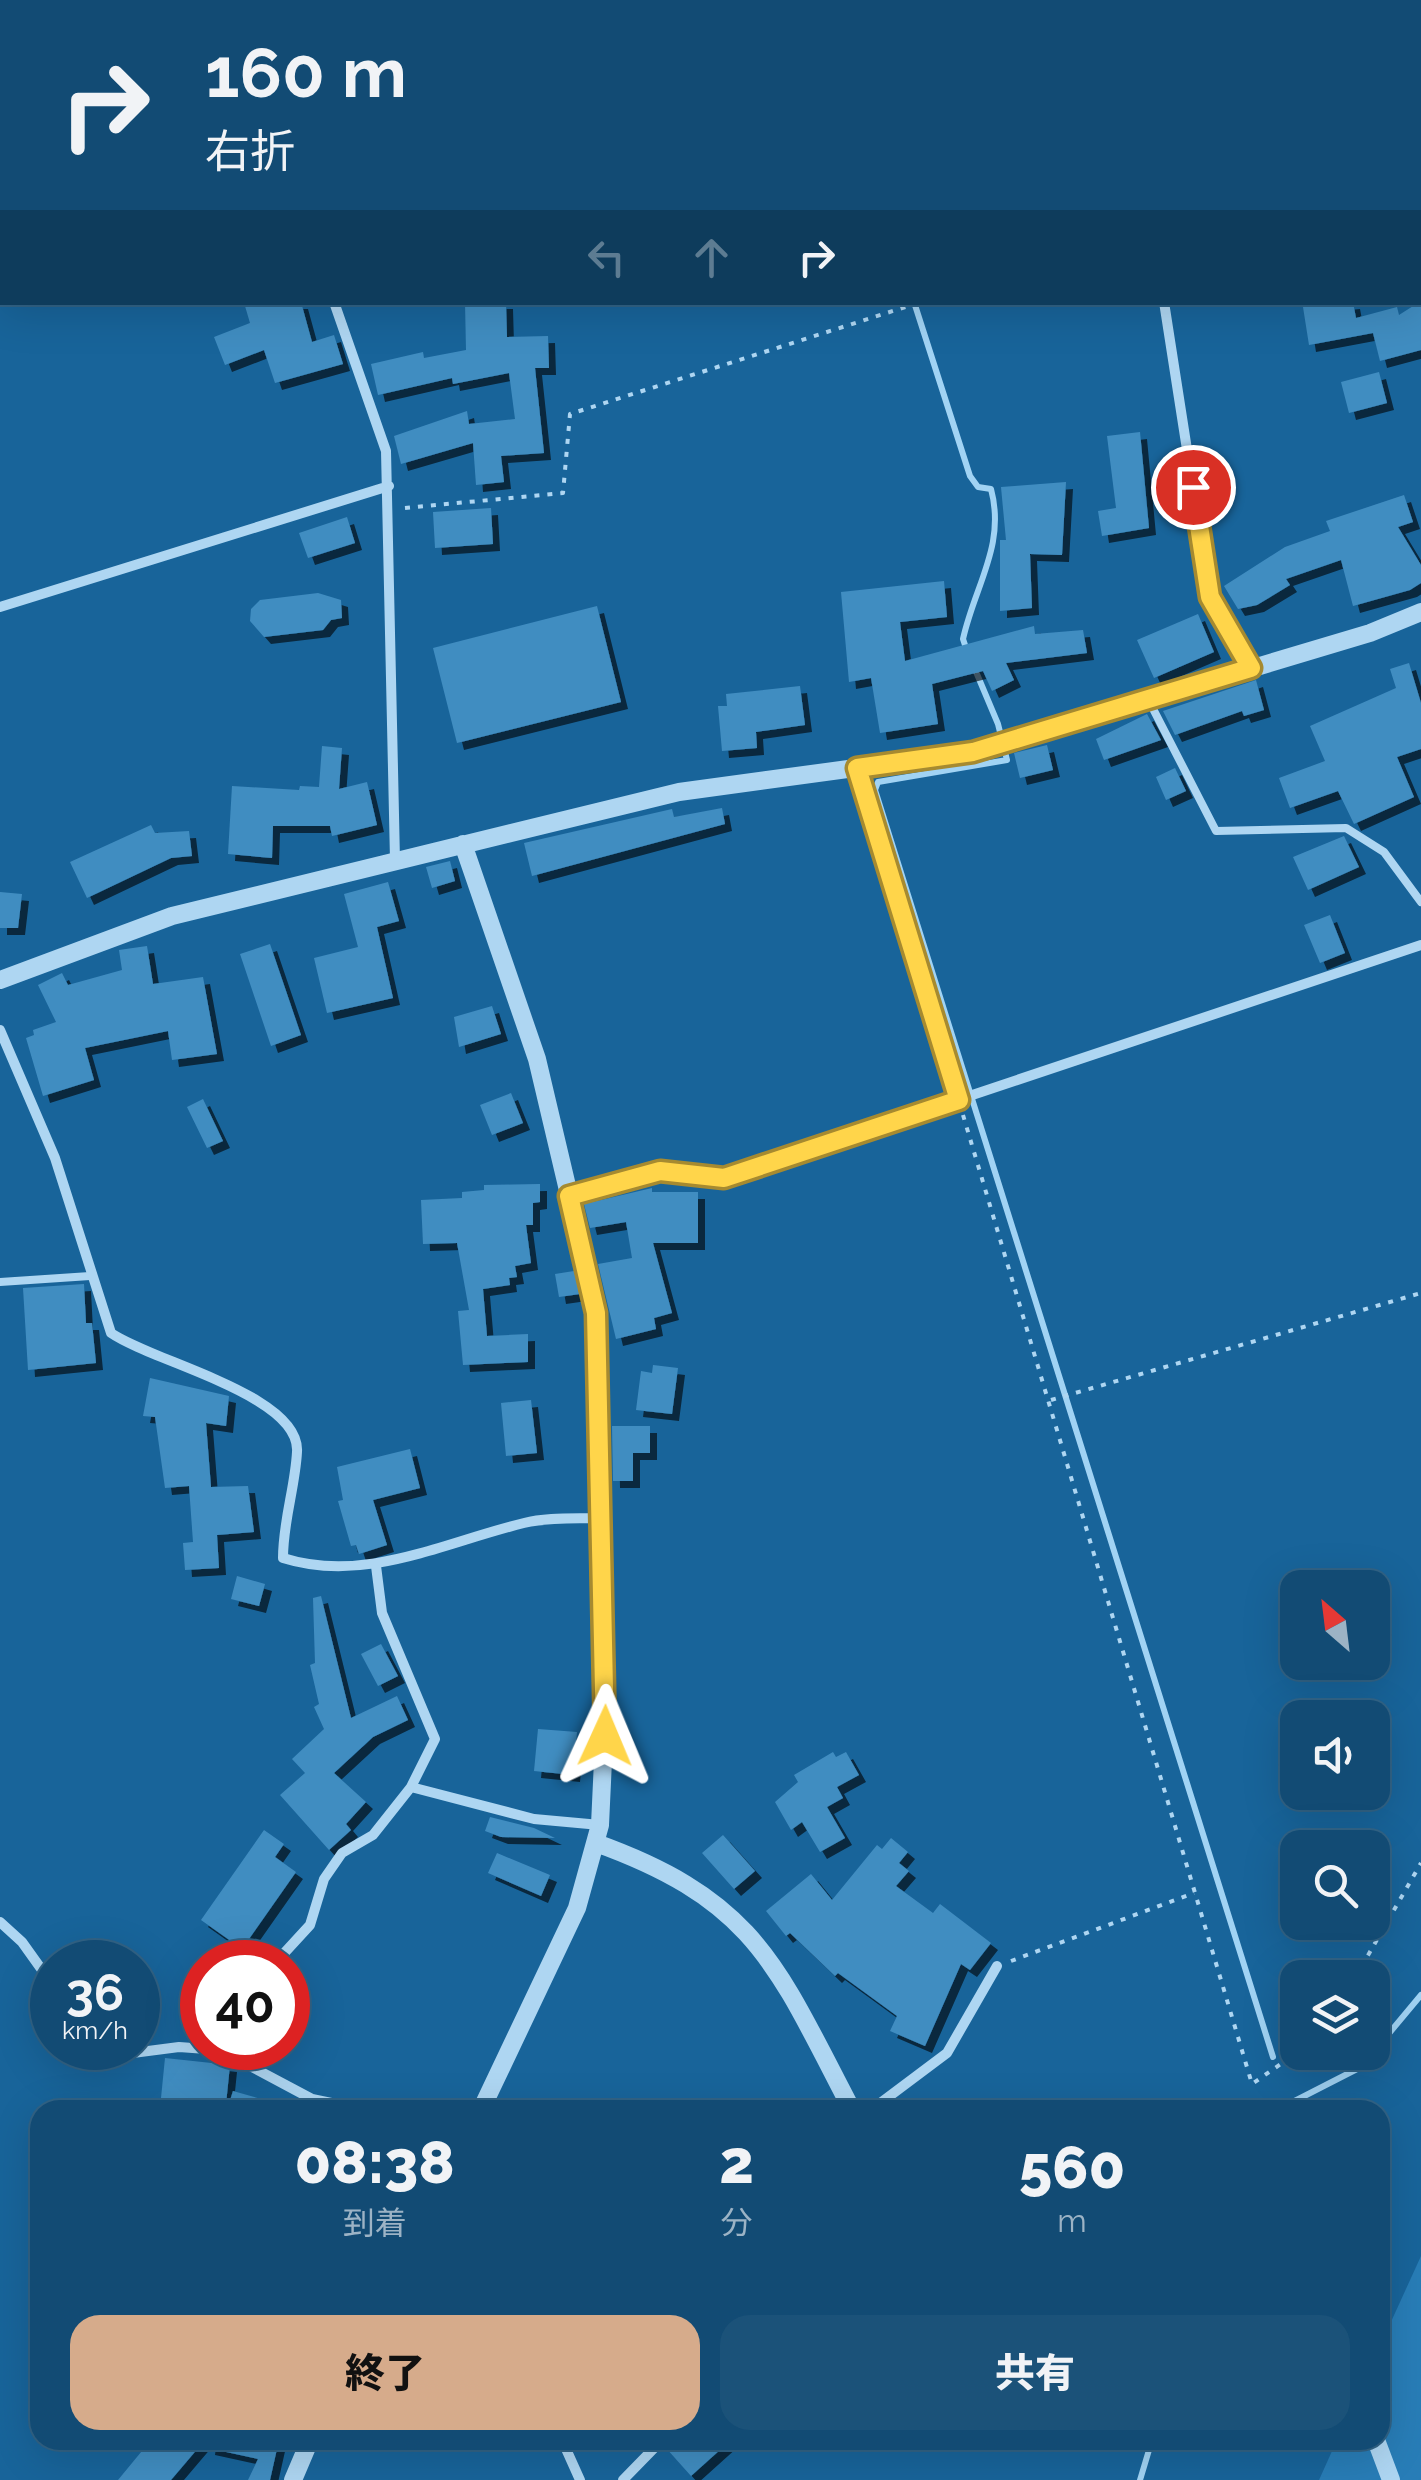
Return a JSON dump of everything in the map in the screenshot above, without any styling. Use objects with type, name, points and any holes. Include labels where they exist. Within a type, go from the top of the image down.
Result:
[{"type":"street","points":[[335,305],[386,451],[395,860]]},
{"type":"street","points":[[1164,305],[1210,597],[1251,668]]},
{"type":"street","points":[[0,607],[389,486]]},
{"type":"street","points":[[0,980],[172,916],[679,792],[973,752],[1149,701],[1421,612]]},
{"type":"street","points":[[857,768],[959,1100]]},
{"type":"street","points":[[463,844],[537,1059],[596,1313],[606,1696],[598,1834],[576,1908],[486,2100]]},
{"type":"street","points":[[569,1196],[660,1171],[724,1178],[1421,946]]},
{"type":"street","points":[[0,1030],[55,1158],[111,1334],[268,1405],[294,1430],[298,1450],[284,1514],[283,1558],[299,1564],[376,1566],[528,1522],[601,1518]]},
{"type":"street","points":[[296,1940],[310,1925],[324,1879],[342,1853],[373,1835],[411,1786],[435,1739],[382,1613],[376,1566]]},
{"type":"street","points":[[411,1786],[598,1834],[674,1874],[740,1922],[782,1978],[847,2100]]},
{"type":"street","points":[[0,1922],[30,1953]]},
{"type":"street","points":[[885,2100],[948,2054],[998,1966]]},
{"type":"street","points":[[259,2070],[317,2100]]},
{"type":"street","points":[[293,2480],[306,2450]]},
{"type":"street","points":[[566,2450],[580,2480]]},
{"type":"street","points":[[623,2480],[652,2450]]},
{"type":"street","points":[[1380,2450],[1391,2480]]},
{"type":"lane","points":[[1149,701],[1216,830],[1346,828],[1384,852],[1421,902]]},
{"type":"lane","points":[[0,1282],[90,1276]]},
{"type":"path","points":[[390,509],[563,493],[570,414],[912,305]]},
{"type":"path","points":[[959,1100],[1252,2084],[1280,2065]]},
{"type":"path","points":[[1050,1400],[1421,1293]]},
{"type":"path","points":[[1365,1960],[1421,1863]]},
{"type":"path","points":[[998,1966],[1196,1892]]},
{"type":"shaded area","points":[[1421,2256],[1421,2480],[1319,2480],[1332,2450],[1390,2450],[1390,2324]]},
{"type":"building","points":[[302,305],[312,342],[334,335],[343,364],[275,383],[264,350],[225,365],[214,337],[250,323],[245,306]]},
{"type":"building","points":[[465,305],[506,305],[507,337],[548,336],[549,368],[535,368],[544,453],[501,456],[504,482],[476,485],[473,443],[401,464],[394,436],[467,411],[469,424],[515,419],[509,373],[453,384],[452,378],[378,395],[371,364],[423,352],[424,358],[466,350]]},
{"type":"building","points":[[1354,305],[1356,318],[1397,307],[1399,315],[1421,305],[1421,350],[1380,361],[1373,333],[1309,345],[1303,307]]},
{"type":"building","points":[[1379,372],[1387,403],[1349,413],[1341,382]]},
{"type":"building","points":[[1140,432],[1149,528],[1102,536],[1098,511],[1116,508],[1107,436]]},
{"type":"building","points":[[1066,482],[1062,555],[1030,554],[1032,608],[1000,611],[1000,540],[1006,540],[1001,487]]},
{"type":"building","points":[[1404,495],[1413,522],[1398,527],[1421,565],[1421,583],[1410,590],[1353,606],[1341,560],[1286,579],[1290,585],[1257,605],[1238,609],[1224,586],[1285,547],[1330,531],[1326,521]]},
{"type":"building","points":[[491,508],[493,544],[435,548],[433,512]]},
{"type":"building","points":[[347,517],[355,543],[308,558],[299,533]]},
{"type":"building","points":[[944,581],[947,617],[900,622],[905,661],[1034,626],[1035,634],[1083,630],[1087,653],[1006,663],[1014,680],[992,691],[983,671],[932,684],[938,724],[880,733],[871,678],[849,682],[841,592]]},
{"type":"building","points":[[318,593],[341,600],[342,618],[331,620],[323,630],[264,637],[250,621],[251,609],[260,600]]},
{"type":"building","points":[[597,606],[621,702],[457,743],[433,648]]},
{"type":"building","points":[[1198,614],[1214,652],[1154,678],[1137,640]]},
{"type":"building","points":[[1409,663],[1421,703],[1421,749],[1397,757],[1414,797],[1354,824],[1338,791],[1290,808],[1279,778],[1325,761],[1310,726],[1396,688],[1390,669]]},
{"type":"building","points":[[1256,680],[1264,710],[1244,716],[1242,711],[1175,735],[1163,711]]},
{"type":"building","points":[[800,686],[805,725],[756,732],[757,748],[722,751],[718,706],[727,706],[726,694]]},
{"type":"building","points":[[1147,714],[1161,740],[1104,760],[1096,739]]},
{"type":"building","points":[[1047,745],[1053,770],[1020,778],[1014,753]]},
{"type":"building","points":[[322,746],[342,748],[339,789],[367,782],[377,825],[332,836],[330,826],[273,826],[272,858],[228,854],[232,786],[299,790],[300,786],[319,787]]},
{"type":"building","points":[[1175,768],[1186,791],[1166,800],[1156,777]]},
{"type":"building","points":[[722,808],[725,824],[532,876],[524,843],[672,809],[674,817]]},
{"type":"building","points":[[151,825],[155,833],[189,831],[192,856],[171,858],[87,898],[70,862]]},
{"type":"building","points":[[1344,836],[1359,867],[1308,890],[1293,857]]},
{"type":"building","points":[[450,861],[455,881],[432,888],[426,867]]},
{"type":"building","points":[[388,882],[399,921],[377,927],[393,998],[327,1013],[314,958],[358,947],[344,894]]},
{"type":"building","points":[[0,892],[22,894],[18,928],[0,928]]},
{"type":"building","points":[[1330,915],[1345,953],[1320,963],[1304,925]]},
{"type":"building","points":[[270,944],[301,1035],[271,1046],[240,954]]},
{"type":"building","points":[[147,946],[153,984],[203,977],[217,1054],[172,1060],[168,1031],[85,1048],[94,1080],[43,1096],[26,1038],[34,1035],[33,1030],[56,1022],[38,985],[62,973],[68,985],[122,970],[119,950]]},
{"type":"building","points":[[492,1006],[501,1034],[459,1047],[454,1017]]},
{"type":"building","points":[[511,1093],[523,1123],[492,1135],[480,1105]]},
{"type":"building","points":[[203,1099],[223,1141],[207,1148],[187,1107]]},
{"type":"building","points":[[540,1184],[540,1202],[533,1203],[533,1225],[526,1225],[531,1263],[515,1266],[517,1277],[509,1278],[510,1285],[483,1289],[487,1336],[528,1334],[528,1362],[463,1365],[458,1311],[469,1310],[457,1243],[423,1244],[421,1200],[462,1198],[462,1192],[484,1190],[484,1185]]},
{"type":"building","points":[[652,1188],[652,1192],[698,1192],[698,1243],[653,1243],[672,1313],[654,1318],[656,1329],[616,1339],[598,1264],[632,1258],[626,1222],[590,1228],[584,1204]]},
{"type":"building","points":[[574,1271],[580,1294],[559,1297],[555,1274]]},
{"type":"building","points":[[84,1284],[86,1323],[92,1323],[96,1363],[28,1370],[23,1288]]},
{"type":"building","points":[[653,1365],[678,1368],[672,1414],[636,1410],[641,1371],[652,1373]]},
{"type":"building","points":[[150,1378],[229,1396],[226,1426],[206,1423],[211,1487],[248,1486],[254,1532],[217,1535],[219,1568],[185,1570],[183,1543],[193,1542],[189,1486],[165,1488],[155,1417],[143,1416]]},
{"type":"building","points":[[531,1400],[537,1453],[506,1456],[501,1403]]},
{"type":"building","points":[[612,1426],[650,1426],[650,1453],[633,1453],[633,1481],[613,1481]]},
{"type":"building","points":[[410,1449],[420,1488],[373,1500],[387,1545],[359,1554],[356,1545],[351,1546],[338,1501],[343,1500],[337,1467]]},
{"type":"building","points":[[237,1576],[265,1584],[259,1606],[231,1599]]},
{"type":"building","points":[[321,1596],[351,1718],[397,1696],[408,1720],[373,1737],[334,1773],[366,1802],[346,1824],[351,1830],[329,1850],[280,1795],[305,1773],[292,1759],[324,1729],[314,1707],[319,1704],[310,1665],[315,1663],[313,1598]]},
{"type":"building","points":[[381,1644],[398,1676],[378,1686],[361,1654]]},
{"type":"building","points":[[538,1729],[577,1732],[573,1775],[534,1771]]},
{"type":"building","points":[[833,1752],[836,1757],[846,1752],[859,1775],[837,1787],[843,1798],[827,1807],[845,1838],[820,1852],[802,1822],[791,1830],[775,1802],[798,1782],[794,1775]]},
{"type":"building","points":[[490,1817],[534,1828],[555,1838],[501,1837],[485,1831]]},
{"type":"building","points":[[264,1830],[284,1844],[275,1857],[296,1872],[248,1940],[229,1940],[201,1920]]},
{"type":"building","points":[[723,1835],[755,1871],[734,1889],[702,1853]]},
{"type":"building","points":[[891,1838],[908,1852],[899,1863],[909,1871],[896,1886],[933,1913],[940,1904],[991,1943],[970,1970],[961,1964],[925,2046],[890,2031],[897,2016],[838,1973],[835,1976],[790,1933],[786,1936],[766,1911],[811,1874],[832,1900],[877,1845],[882,1849]]},
{"type":"building","points":[[497,1853],[550,1875],[541,1896],[488,1873]]},
{"type":"building","points":[[165,2058],[180,2060],[180,2070],[229,2070],[226,2100],[161,2098]]},
{"type":"building","points":[[233,2091],[264,2100],[230,2100]]},
{"type":"building","points":[[143,2450],[196,2450],[171,2480],[118,2480]]},
{"type":"building","points":[[217,2450],[277,2450],[270,2480],[248,2480],[258,2459]]},
{"type":"building","points":[[668,2450],[720,2450],[691,2476]]},
{"type":"waterway","points":[[915,305],[970,476],[978,487],[991,489],[995,509],[992,547],[963,639],[967,651]]},
{"type":"waterway","points":[[974,667],[998,724],[1007,760],[878,782],[875,790],[1273,2057]]},
{"type":"waterway","points":[[1297,2100],[1361,2067],[1421,1995]]},
{"type":"waterway","points":[[1140,2480],[1149,2450]]},
{"type":"route","points":[[605,1736],[596,1313],[569,1196],[660,1171],[724,1178],[959,1100],[857,768],[973,752],[1251,668],[1210,597],[1193,487]]}]
